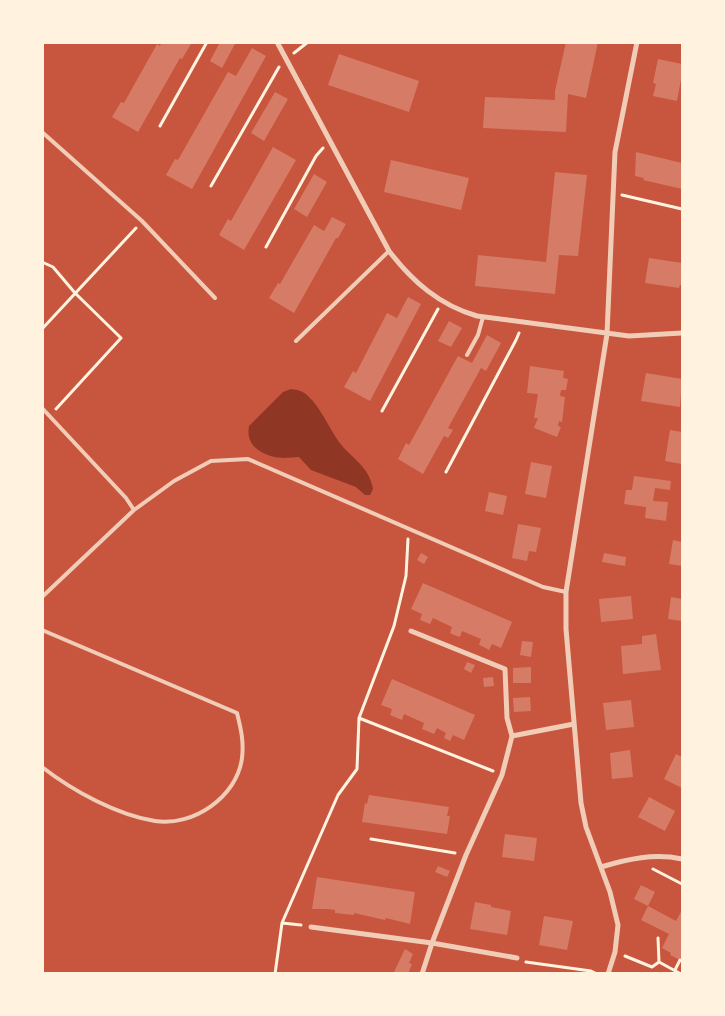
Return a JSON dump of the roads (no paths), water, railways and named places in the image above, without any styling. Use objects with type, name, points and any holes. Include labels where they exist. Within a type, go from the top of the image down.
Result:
[{"type":"street","points":[[277,42],[389,251],[414,280],[442,301],[466,313],[483,317],[607,334],[629,336],[682,333]]},
{"type":"street","points":[[608,974],[615,952],[618,925],[610,892],[586,827],[581,803],[566,629],[566,592],[607,334],[615,152],[637,42]]},
{"type":"street","points":[[411,631],[505,670],[507,718],[512,736],[502,775],[466,855],[422,974]]},
{"type":"street","points":[[512,736],[574,724]]},
{"type":"street","points":[[601,867],[641,857],[682,859]]},
{"type":"street","points":[[311,927],[432,943],[517,958]]},
{"type":"lane","points":[[42,132],[142,222],[215,298]]},
{"type":"lane","points":[[296,341],[389,251]]},
{"type":"lane","points":[[468,355],[478,335],[483,317]]},
{"type":"lane","points":[[42,408],[126,498],[134,510]]},
{"type":"lane","points":[[42,597],[134,510],[174,481],[211,461],[248,459],[543,587],[566,592]]},
{"type":"lane","points":[[42,630],[237,713],[243,736],[242,760],[234,780],[222,797],[206,810],[182,820],[156,821],[111,808],[56,778],[42,767]]}]
